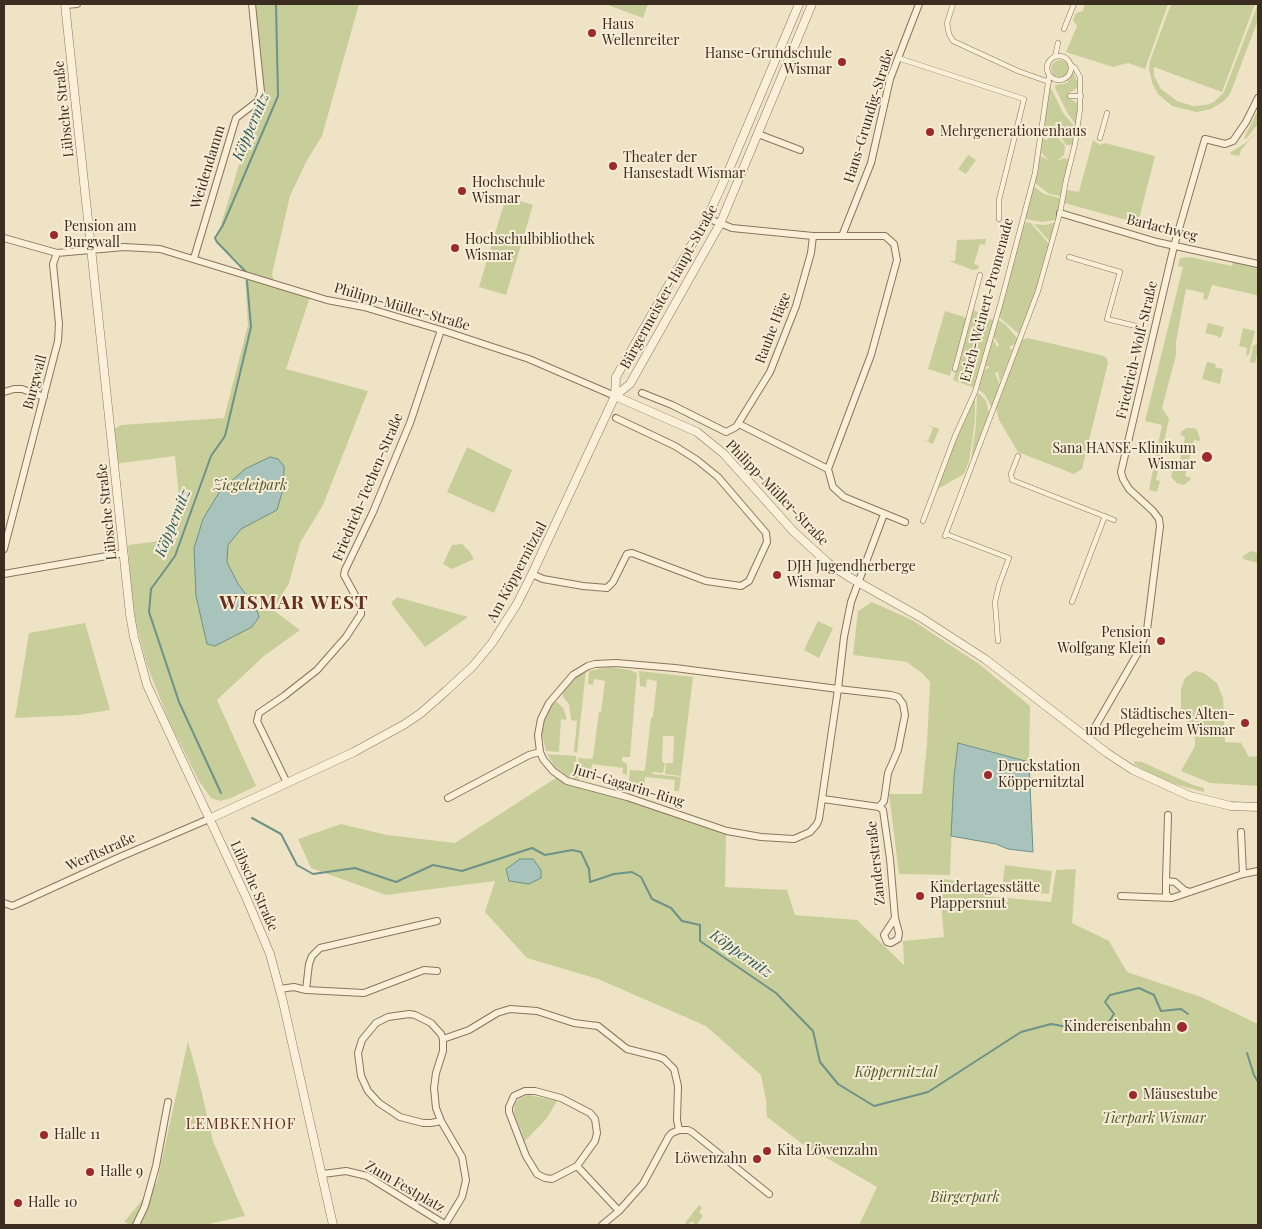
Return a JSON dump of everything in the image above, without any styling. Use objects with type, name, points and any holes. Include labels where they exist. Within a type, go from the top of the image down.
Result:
[{"type":"street","points":[[65,4],[77,4]]},
{"type":"street","name":"Lübsche Straße","points":[[65,4],[130,614],[139,660],[169,733],[260,928],[280,988],[333,1225]]},
{"type":"street","name":"Weidendamm","points":[[194,258],[236,118],[258,101],[261,92],[252,4]]},
{"type":"street","name":"Bürgermeister-Haupt-Straße","points":[[615,396],[616,377],[707,218],[798,4]]},
{"type":"street","name":"Bürgermeister-Haupt-Straße","points":[[615,396],[630,384],[720,224],[812,4]]},
{"type":"street","name":"Hans-Grundig-Straße","points":[[842,236],[871,163],[890,79],[920,4]]},
{"type":"street","points":[[953,4],[947,28],[951,38],[956,43],[1018,71],[1056,81],[1065,79],[1070,74],[1071,65]]},
{"type":"street","points":[[1064,29],[1074,4]]},
{"type":"street","name":"Erich-Weinert-Promenade","points":[[923,521],[955,436],[975,392],[1001,302],[1034,173],[1049,79],[1046,69],[1052,58],[1055,57],[1058,43]]},
{"type":"street","points":[[998,641],[995,602],[1009,558],[945,535],[1038,291],[1060,213],[1075,144],[1080,77],[1075,68],[1063,57],[1055,57]]},
{"type":"street","points":[[898,58],[1024,99],[999,200],[999,219]]},
{"type":"street","points":[[1070,96],[1080,96]]},
{"type":"street","name":"Friedrich-Wolf-Straße","points":[[1088,739],[1139,651],[1147,630],[1160,526],[1153,511],[1129,489],[1121,472],[1174,246],[1205,139],[1226,144],[1233,141],[1246,122],[1258,98]]},
{"type":"street","points":[[1100,138],[1107,113]]},
{"type":"street","points":[[758,134],[800,150]]},
{"type":"street","name":"Barlachweg","points":[[1060,213],[1174,246],[1258,264]]},
{"type":"street","points":[[707,218],[732,228],[813,236],[885,236],[894,244],[898,260],[871,355],[828,469],[833,486],[840,494],[851,501],[905,522]]},
{"type":"street","name":"Rauhe Häge","points":[[740,424],[770,372],[796,306],[811,253],[813,236]]},
{"type":"street","points":[[4,238],[57,253],[91,251]]},
{"type":"street","name":"Philipp-Müller-Straße","points":[[91,251],[124,247],[160,248],[327,300],[364,307],[529,359],[697,432],[711,442],[741,472],[804,542],[828,563],[920,617],[985,659],[1088,739],[1133,770],[1190,796],[1231,806],[1258,806]]},
{"type":"street","name":"Burgwall","points":[[4,550],[58,341],[59,324],[53,264],[57,253]]},
{"type":"street","points":[[1069,257],[1120,272],[1107,319],[1136,326]]},
{"type":"street","points":[[955,370],[980,275]]},
{"type":"street","name":"Friedrich-Techen-Straße","points":[[287,783],[258,721],[259,713],[317,670],[346,637],[361,614],[361,606],[344,575],[345,570],[373,512],[410,423],[441,330]]},
{"type":"street","points":[[4,392],[22,390],[44,396]]},
{"type":"street","name":"Philipp-Müller-Straße","points":[[642,393],[672,405],[726,432],[740,424]]},
{"type":"street","name":"Am Köppernitztal","points":[[209,819],[376,741],[405,724],[434,703],[473,666],[492,643],[517,604],[615,396]]},
{"type":"street","points":[[532,574],[583,586],[607,588],[613,582],[627,554],[632,553],[706,581],[741,586],[749,581],[767,542],[766,533],[718,477],[702,464],[675,446],[619,419]]},
{"type":"street","points":[[740,424],[828,469]]},
{"type":"street","points":[[1018,456],[1011,474],[1012,480],[1114,520]]},
{"type":"street","points":[[859,582],[884,514]]},
{"type":"street","points":[[1072,602],[1105,516]]},
{"type":"street","points":[[4,574],[124,553]]},
{"type":"street","name":"Juri-Gagarin-Ring","points":[[540,752],[553,771],[567,781],[627,797],[727,831],[788,839],[805,835],[817,824],[823,799],[847,616],[859,582]]},
{"type":"street","points":[[448,798],[529,755],[540,752],[538,728],[544,712],[573,675],[595,664],[616,662],[685,669],[838,689]]},
{"type":"street","name":"Zanderstraße","points":[[838,689],[891,696],[898,698],[903,704],[905,715],[900,742],[888,773],[884,801],[879,807]]},
{"type":"street","name":"Zanderstraße","points":[[823,799],[879,807],[883,810],[895,918]]},
{"type":"street","points":[[1168,815],[1166,894],[1170,897]]},
{"type":"street","name":"Werftstraße","points":[[4,903],[12,906],[17,904],[209,819]]},
{"type":"street","points":[[1241,832],[1243,874]]},
{"type":"street","points":[[1121,896],[1170,897],[1258,871]]},
{"type":"street","points":[[1166,881],[1175,882],[1184,890],[1190,892]]},
{"type":"street","points":[[306,990],[309,964],[312,956],[320,948],[437,921]]},
{"type":"street","points":[[280,988],[294,987],[306,990],[364,993],[424,970],[437,971]]},
{"type":"street","points":[[443,1039],[469,1030],[500,1011],[510,1009],[537,1011],[568,1021],[598,1026],[627,1049],[664,1059],[674,1069],[678,1086],[677,1120],[679,1130]]},
{"type":"street","points":[[441,1121],[423,1123],[407,1119],[394,1113],[368,1091],[359,1068],[358,1053],[362,1040],[371,1027],[388,1017],[409,1014],[424,1019],[436,1028],[443,1039],[443,1051],[436,1073],[434,1088],[436,1108],[441,1121],[462,1157],[466,1180],[462,1197],[445,1225]]},
{"type":"street","points":[[525,1091],[534,1091],[561,1098],[590,1113],[595,1119],[597,1133],[595,1141],[577,1166],[552,1179],[536,1174],[526,1156],[509,1112],[514,1096],[525,1091]]},
{"type":"street","points":[[136,1225],[145,1206],[156,1166],[168,1102]]},
{"type":"street","points":[[602,1225],[619,1211],[643,1184],[669,1136],[672,1132],[679,1130],[692,1132],[769,1194]]},
{"type":"street","points":[[577,1166],[619,1211]]},
{"type":"street","name":"Zum Festplatz","points":[[322,1174],[346,1171],[366,1176],[445,1225]]},
{"type":"green space","name":"Ziegeleipark","points":[[252,4],[359,4],[322,136],[306,162],[290,196],[272,274],[274,282],[311,294],[286,369],[368,391],[323,505],[300,543],[289,583],[273,610],[300,630],[264,656],[217,700],[256,786],[220,801],[211,798],[199,781],[169,721],[147,665],[136,624],[130,578],[128,545],[168,540],[181,519],[175,456],[114,464],[111,431],[121,425],[224,418],[248,325],[245,273],[239,262],[218,243],[217,238],[261,92]]},
{"type":"green space","points":[[605,4],[648,4],[643,18]]},
{"type":"green space","points":[[1085,4],[1168,4],[1145,69],[1128,63],[1113,67],[1066,52],[1077,26],[1073,20],[1076,13],[1083,11]]},
{"type":"green space","points":[[1171,4],[1255,4],[1222,92],[1154,67],[1154,76],[1161,89],[1177,101],[1193,106],[1214,102],[1224,92],[1258,4],[1258,20],[1230,94],[1224,101],[1211,109],[1197,112],[1172,106],[1158,94],[1152,83],[1149,69],[1150,61]]},
{"type":"green space","points":[[1060,60],[1066,63],[1069,69],[1066,75],[1060,78],[1054,75],[1051,69],[1054,63]]},
{"type":"green space","points":[[1072,69],[1078,84],[1077,88],[1068,94],[1068,97],[1077,103],[1076,125],[1068,114],[1055,88],[1055,85],[1067,83]]},
{"type":"green space","points":[[1050,86],[1063,113],[1076,128],[1073,145],[1066,145],[1058,136],[1047,137],[1042,135]]},
{"type":"green space","points":[[1258,110],[1258,124],[1246,139],[1244,138]]},
{"type":"green space","points":[[1258,130],[1241,150],[1239,156],[1230,154],[1247,142]]},
{"type":"green space","points":[[1042,137],[1046,140],[1058,138],[1064,144],[1064,155],[1058,160],[1051,161],[1059,160],[1064,158],[1070,160],[1063,199],[1060,196],[1049,194],[1034,182],[1039,155],[1050,161],[1042,153],[1039,153]]},
{"type":"green space","points":[[1093,140],[1100,145],[1105,143],[1155,156],[1138,223],[1064,203],[1067,190],[1079,192]]},
{"type":"green space","points":[[968,155],[976,160],[966,174],[958,169]]},
{"type":"green space","points":[[1033,186],[1044,194],[1059,198],[1062,202],[1056,220],[1042,222],[1026,219]]},
{"type":"green space","points":[[506,197],[533,205],[506,295],[479,287]]},
{"type":"green space","points":[[1026,222],[1031,223],[1049,244],[1038,284],[1019,334],[999,317],[1021,230]]},
{"type":"green space","points":[[1057,222],[1050,242],[1034,224],[1045,225]]},
{"type":"green space","points":[[986,239],[985,245],[980,244],[974,264],[979,266],[978,269],[973,270],[949,261],[955,261],[957,240]]},
{"type":"green space","points":[[1189,257],[1232,266],[1233,262],[1258,267],[1258,297],[1212,285],[1207,300],[1203,299],[1204,293],[1186,289],[1176,342],[1176,355],[1162,408],[1169,419],[1156,480],[1160,481],[1157,492],[1149,490],[1162,425],[1145,421],[1183,267],[1178,266],[1180,258]]},
{"type":"green space","points":[[973,310],[978,312],[976,319],[988,323],[989,319],[994,320],[975,388],[953,380]]},
{"type":"green space","points":[[945,311],[967,318],[950,376],[928,369]]},
{"type":"green space","points":[[998,320],[1005,324],[1018,339],[1017,343],[1009,347],[1013,349],[1000,382],[998,372],[995,373],[1000,386],[992,408],[985,395],[978,389],[983,370],[989,368],[989,366],[984,368],[993,339],[997,347],[999,345],[993,336]]},
{"type":"green space","points":[[1208,323],[1224,327],[1221,337],[1217,338],[1218,336],[1205,333]]},
{"type":"green space","points":[[1243,328],[1255,331],[1249,354],[1246,356],[1247,348],[1239,346]]},
{"type":"green space","points":[[1028,338],[1104,356],[1107,359],[1108,363],[1082,469],[1074,474],[1018,452],[999,420],[996,408],[1021,340]]},
{"type":"green space","points":[[1258,345],[1258,350],[1255,363],[1250,362],[1253,346]]},
{"type":"green space","points":[[1207,362],[1216,364],[1215,367],[1223,369],[1220,384],[1202,379]]},
{"type":"green space","points":[[977,393],[986,401],[989,413],[971,460],[976,424]]},
{"type":"green space","points":[[975,396],[975,420],[972,442],[969,461],[964,474],[936,490],[973,399]]},
{"type":"green space","points":[[928,425],[939,429],[933,444],[923,440],[928,441],[933,428]]},
{"type":"green space","points":[[1187,428],[1197,430],[1200,441],[1194,440],[1185,476],[1191,478],[1184,485],[1177,483],[1171,477],[1173,469],[1178,470],[1185,437],[1180,435]]},
{"type":"green space","points":[[467,447],[512,470],[494,513],[447,492]]},
{"type":"green space","points":[[462,544],[474,559],[452,569],[443,564],[452,545]]},
{"type":"green space","points":[[1251,551],[1258,553],[1258,563],[1243,559],[1243,556]]},
{"type":"green space","points":[[397,597],[468,617],[425,647],[391,603]]},
{"type":"green space","points":[[872,602],[912,620],[979,664],[1030,706],[1029,762],[958,743],[954,777],[950,875],[899,874],[889,794],[922,794],[930,682],[907,662],[853,655],[858,611]]},
{"type":"green space","points":[[818,621],[833,628],[819,658],[804,650]]},
{"type":"green space","points":[[85,623],[110,710],[78,715],[15,718],[29,633]]},
{"type":"green space","points":[[609,667],[637,673],[630,757],[622,757],[622,761],[627,764],[627,775],[623,774],[623,768],[592,764],[591,775],[593,775],[593,781],[581,779],[578,758],[592,759],[593,757],[605,681],[594,679],[593,685],[588,684],[589,671]]},
{"type":"green space","points":[[586,670],[577,753],[574,752],[577,721],[571,720],[569,704],[563,697],[562,691],[573,678]]},
{"type":"green space","points":[[639,671],[693,677],[681,776],[665,774],[666,763],[673,763],[674,736],[663,736],[662,762],[665,763],[663,773],[652,772],[653,774],[681,777],[679,791],[674,791],[675,780],[645,777],[644,793],[628,789],[630,770],[644,771],[645,769],[657,681],[647,679],[646,687],[640,686]]},
{"type":"green space","points":[[1195,671],[1204,673],[1217,683],[1223,698],[1225,742],[1241,743],[1249,757],[1258,756],[1258,786],[1210,783],[1181,771],[1195,746],[1194,724],[1181,719],[1181,689],[1185,678]]},
{"type":"green space","points":[[557,702],[563,708],[566,716],[566,720],[561,719],[559,752],[546,751],[542,734],[546,712],[553,703]]},
{"type":"green space","name":"Köppernitztal","points":[[547,754],[576,756],[579,783],[726,833],[725,887],[787,890],[795,915],[857,920],[904,965],[903,941],[944,937],[939,878],[984,886],[985,896],[1051,902],[1056,870],[1076,869],[1072,923],[1109,941],[1127,972],[1201,997],[1258,1024],[1258,1225],[859,1225],[877,1187],[825,1157],[810,1155],[809,1149],[767,1117],[761,1075],[706,1026],[598,979],[527,958],[485,912],[495,881],[386,895],[311,868],[298,839],[341,824],[387,835],[455,843],[559,776],[573,780],[555,767]]},
{"type":"green space","points":[[1134,761],[1142,762],[1204,788],[1204,792],[1175,784],[1145,771],[1135,765]]},
{"type":"green space","points":[[1005,865],[1052,871],[1049,894],[1002,888]]},
{"type":"green space","points":[[188,1041],[213,1141],[245,1216],[204,1225],[130,1225],[124,1222],[157,1182]]},
{"type":"green space","points":[[528,1095],[557,1101],[547,1118],[525,1141],[514,1113],[515,1104],[519,1099]]},
{"type":"green space","points":[[699,1205],[702,1208],[699,1212],[703,1216],[696,1225],[692,1221],[688,1225],[685,1223]]},
{"type":"water","points":[[270,457],[278,459],[284,466],[284,486],[277,510],[241,529],[228,545],[227,562],[238,584],[256,608],[259,617],[252,627],[215,646],[207,644],[196,596],[194,548],[203,519],[220,491],[245,469]]},
{"type":"water","points":[[958,743],[1029,762],[1033,852],[1008,849],[996,844],[951,836]]},
{"type":"water","points":[[520,859],[533,859],[541,870],[541,878],[529,884],[509,881],[506,869]]},
{"type":"waterway","name":"Köppernitz","points":[[246,272],[215,238],[223,225],[278,96],[276,4]]},
{"type":"waterway","name":"Köppernitz","points":[[221,793],[179,702],[149,612],[151,589],[175,556],[211,456],[225,436],[251,327],[247,281]]},
{"type":"waterway","name":"Köppernitz","points":[[252,818],[281,834],[297,865],[313,874],[355,868],[396,882],[433,865],[462,871],[532,848],[545,855],[572,850],[581,852],[589,869],[590,882],[614,874],[632,872],[641,877],[652,899],[671,908],[682,921],[700,925],[700,941],[776,993],[813,1031],[820,1062],[838,1084],[874,1106],[928,1092],[1021,1032],[1051,1024],[1104,1029],[1114,1014],[1105,1002],[1110,995],[1139,988],[1154,995],[1161,1011],[1181,1009],[1188,1014]]},
{"type":"waterway","name":"Köppernitz","points":[[1247,1053],[1258,1082]]},
{"type":"place","name":"Haus Wellenreiter","points":[[592,33]]},
{"type":"place","name":"Hanse-Grundschule Wismar","points":[[842,62]]},
{"type":"place","name":"Mehrgenerationenhaus","points":[[930,132]]},
{"type":"place","name":"Theater der Hansestadt Wismar","points":[[613,166]]},
{"type":"place","name":"Hochschule Wismar","points":[[462,191]]},
{"type":"place","name":"Pension am Burgwall","points":[[54,235]]},
{"type":"place","name":"Hochschulbibliothek Wismar","points":[[455,248]]},
{"type":"place","name":"Sana HANSE-Klinikum Wismar","points":[[1207,457]]},
{"type":"place","name":"DJH Jugendherberge Wismar","points":[[777,575]]},
{"type":"place","name":"Pension Wolfgang Klein","points":[[1161,641]]},
{"type":"place","name":"Städtisches Alten- und Pflegeheim Wismar","points":[[1245,723]]},
{"type":"place","name":"Druckstation Köppernitztal","points":[[988,775]]},
{"type":"place","name":"Kindertagesstätte Plappersnut","points":[[920,896]]},
{"type":"place","name":"Kindereisenbahn","points":[[1182,1027]]},
{"type":"place","name":"Mäusestube","points":[[1133,1095]]},
{"type":"place","name":"Halle 11","points":[[44,1135]]},
{"type":"place","name":"Kita Löwenzahn","points":[[767,1151]]},
{"type":"place","name":"Löwenzahn","points":[[757,1159]]},
{"type":"place","name":"Halle 9","points":[[90,1172]]},
{"type":"place","name":"Halle 10","points":[[18,1203]]},
{"type":"district","name":"WISMAR WEST","points":[[294,603]]},
{"type":"district","name":"LEMBKENHOF","points":[[241,1124]]},
{"type":"park label","name":"Tierpark Wismar","points":[[1154,1119]]},
{"type":"park label","name":"Bürgerpark","points":[[965,1198]]}]
